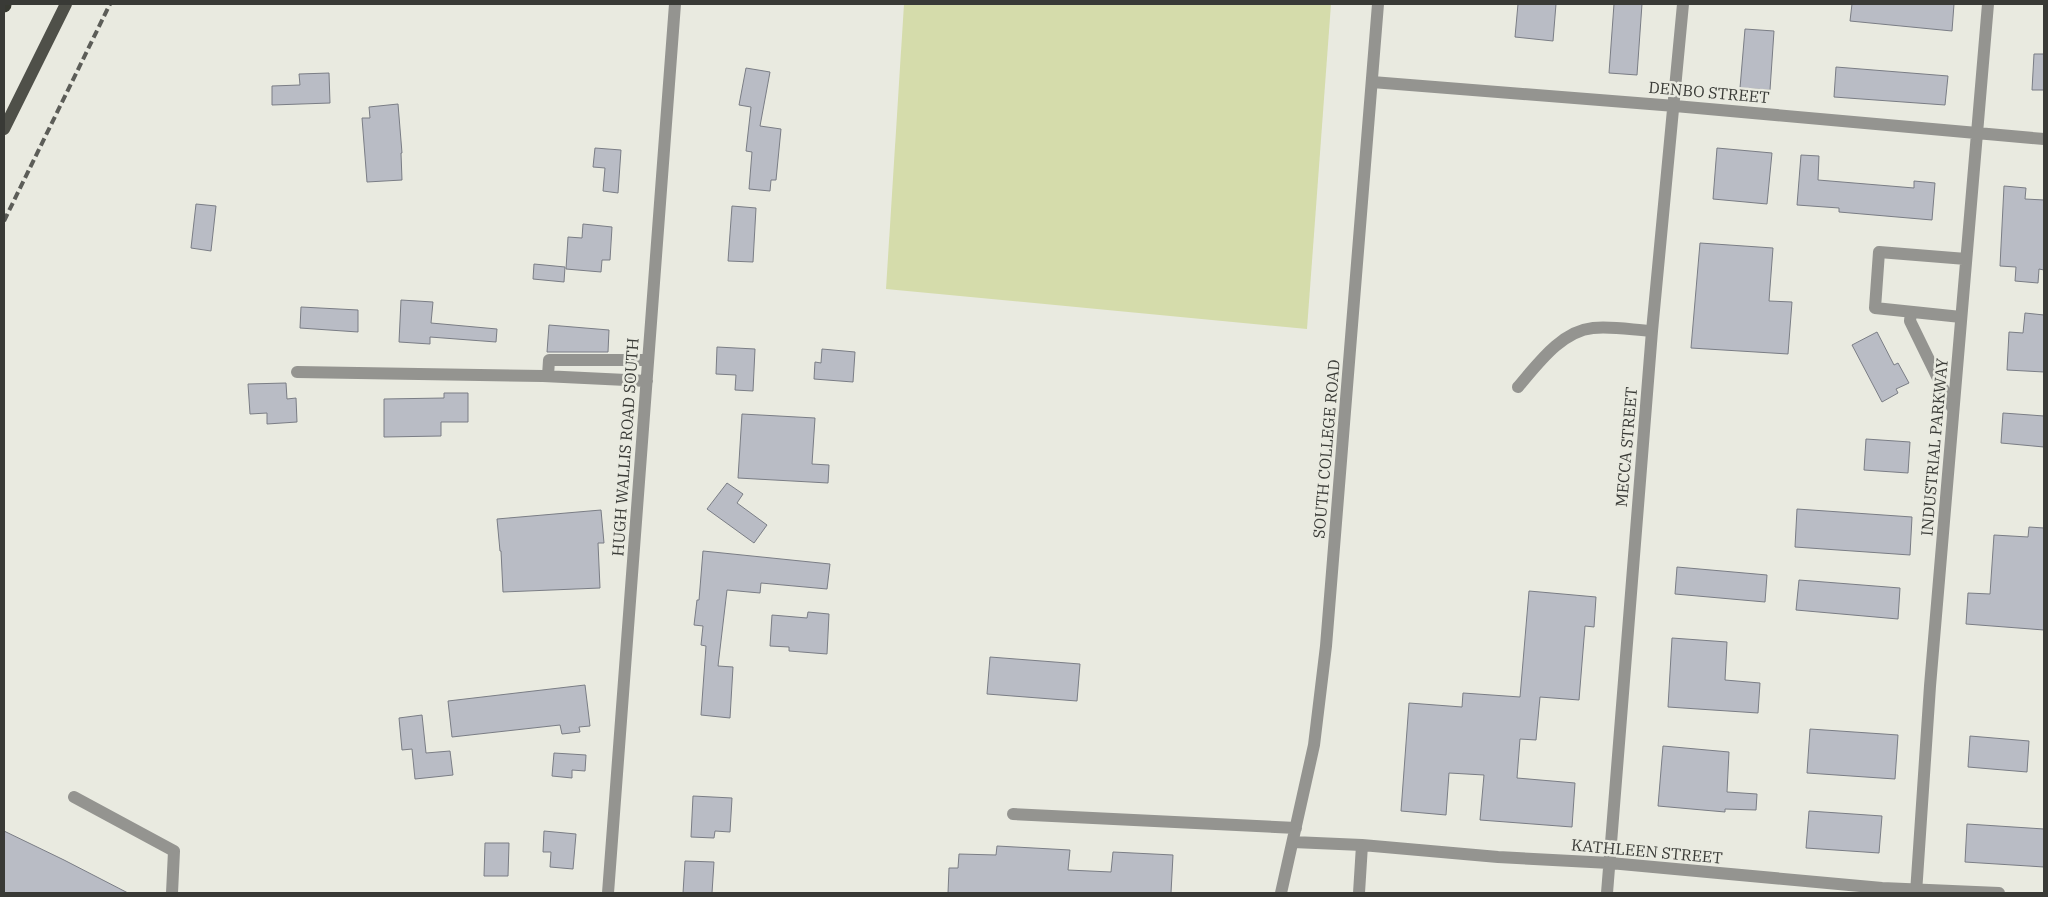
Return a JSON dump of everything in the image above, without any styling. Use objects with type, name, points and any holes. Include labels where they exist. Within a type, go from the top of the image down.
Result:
[{"type":"main road","points":[[4,130],[66,4]]},
{"type":"street","name":"HUGH WALLIS ROAD SOUTH","points":[[608,893],[675,4]]},
{"type":"street","name":"SOUTH COLLEGE ROAD","points":[[1280,893],[1314,745],[1326,646],[1378,4]]},
{"type":"street","name":"MECCA STREET","points":[[1608,893],[1652,331],[1675,106],[1683,4]]},
{"type":"street","name":"INDUSTRIAL PARKWAY","points":[[1916,891],[1930,686],[1988,4]]},
{"type":"street","name":"DENBO STREET","points":[[1372,82],[1675,106],[2044,139]]},
{"type":"street","points":[[1961,317],[1875,308],[1879,252],[1966,259]]},
{"type":"street","points":[[1911,312],[1910,321],[1953,411]]},
{"type":"street","points":[[1518,387],[1554,348],[1575,332],[1593,328],[1652,331]]},
{"type":"street","points":[[548,376],[549,360],[648,360]]},
{"type":"street","points":[[297,372],[548,376],[647,381]]},
{"type":"street","points":[[74,797],[174,851],[172,893]]},
{"type":"street","points":[[1013,814],[1296,828]]},
{"type":"street","name":"KATHLEEN STREET","points":[[1293,842],[1362,845],[1498,857],[1610,863],[1916,891],[1999,893]]},
{"type":"street","points":[[1359,893],[1362,845]]},
{"type":"green space","points":[[904,4],[1331,4],[1307,329],[886,289]]},
{"type":"building","points":[[1518,4],[1556,4],[1553,41],[1515,37]]},
{"type":"building","points":[[1614,4],[1642,4],[1637,75],[1609,73]]},
{"type":"building","points":[[1852,4],[1954,4],[1952,31],[1850,21]]},
{"type":"building","points":[[1745,29],[1774,31],[1770,90],[1740,88]]},
{"type":"building","points":[[2034,54],[2044,54],[2044,90],[2032,90]]},
{"type":"building","points":[[1836,67],[1948,76],[1945,105],[1834,97]]},
{"type":"building","points":[[746,68],[770,72],[760,126],[781,129],[776,180],[771,180],[770,191],[749,189],[752,152],[746,151],[751,107],[739,105]]},
{"type":"building","points":[[329,73],[330,103],[272,105],[272,86],[300,85],[299,74]]},
{"type":"building","points":[[398,104],[402,180],[367,182],[362,118],[370,118],[369,107]]},
{"type":"building","points":[[595,148],[621,150],[618,193],[603,191],[605,168],[593,167]]},
{"type":"building","points":[[1717,148],[1772,153],[1767,204],[1713,199]]},
{"type":"building","points":[[1801,155],[1819,156],[1818,180],[1914,188],[1914,181],[1935,183],[1932,220],[1839,212],[1839,208],[1797,205]]},
{"type":"building","points":[[2004,186],[2026,188],[2025,199],[2044,200],[2044,270],[2039,269],[2038,283],[2015,281],[2016,267],[2000,266]]},
{"type":"building","points":[[196,204],[216,206],[211,251],[191,248]]},
{"type":"building","points":[[732,206],[756,208],[753,262],[728,261]]},
{"type":"building","points":[[583,224],[612,227],[610,260],[602,260],[601,272],[566,269],[568,237],[582,238]]},
{"type":"building","points":[[1700,243],[1773,248],[1769,301],[1792,302],[1788,354],[1691,348]]},
{"type":"building","points":[[534,264],[565,267],[564,282],[533,279]]},
{"type":"building","points":[[401,300],[433,302],[431,323],[497,329],[496,342],[430,337],[430,344],[399,342]]},
{"type":"building","points":[[301,307],[358,310],[358,332],[300,328]]},
{"type":"building","points":[[2025,313],[2044,315],[2044,372],[2007,370],[2009,332],[2023,333]]},
{"type":"building","points":[[549,325],[609,330],[608,352],[547,352]]},
{"type":"building","points":[[1877,332],[1894,365],[1898,363],[1909,383],[1896,389],[1898,393],[1882,402],[1852,345]]},
{"type":"building","points":[[717,347],[755,349],[753,391],[735,390],[736,375],[716,374]]},
{"type":"building","points":[[822,349],[855,352],[853,382],[814,379],[815,362],[821,363]]},
{"type":"building","points":[[286,383],[287,399],[296,398],[297,422],[267,424],[267,413],[250,414],[248,384]]},
{"type":"building","points":[[444,393],[468,393],[468,422],[441,422],[441,436],[384,437],[384,399],[444,398]]},
{"type":"building","points":[[2003,413],[2044,416],[2044,447],[2001,443]]},
{"type":"building","points":[[742,414],[815,418],[812,464],[829,465],[828,483],[738,478]]},
{"type":"building","points":[[1866,439],[1910,442],[1908,473],[1864,470]]},
{"type":"building","points":[[727,483],[743,494],[737,503],[767,525],[754,543],[707,509]]},
{"type":"building","points":[[1797,509],[1912,517],[1910,555],[1795,547]]},
{"type":"building","points":[[601,510],[604,543],[598,543],[600,588],[503,592],[497,519]]},
{"type":"building","points":[[2029,527],[2044,528],[2044,630],[1966,624],[1968,593],[1990,594],[1994,535],[2028,537]]},
{"type":"building","points":[[703,551],[830,564],[827,589],[761,583],[760,593],[727,590],[718,666],[733,667],[730,718],[701,715],[706,646],[701,645],[703,626],[694,625],[697,600],[699,600]]},
{"type":"building","points":[[1677,567],[1767,575],[1765,602],[1675,594]]},
{"type":"building","points":[[1799,580],[1900,588],[1898,619],[1796,610]]},
{"type":"building","points":[[1529,591],[1596,597],[1594,627],[1585,626],[1579,700],[1540,697],[1536,740],[1520,739],[1517,778],[1575,783],[1572,827],[1480,820],[1484,775],[1449,773],[1446,815],[1401,811],[1409,703],[1462,707],[1463,693],[1520,697]]},
{"type":"building","points":[[808,612],[829,614],[827,654],[789,651],[789,647],[770,646],[772,615],[807,618]]},
{"type":"building","points":[[1672,638],[1727,642],[1725,680],[1760,683],[1758,713],[1668,707]]},
{"type":"building","points":[[990,657],[1080,664],[1077,701],[987,694]]},
{"type":"building","points":[[585,685],[590,726],[579,727],[580,732],[562,734],[560,725],[452,737],[448,701]]},
{"type":"building","points":[[422,715],[426,753],[450,751],[453,775],[415,779],[412,749],[402,750],[399,718]]},
{"type":"building","points":[[1810,729],[1898,735],[1895,779],[1807,773]]},
{"type":"building","points":[[1970,736],[2029,741],[2027,772],[1968,767]]},
{"type":"building","points":[[1663,746],[1729,752],[1727,792],[1757,794],[1756,810],[1725,809],[1725,812],[1658,806]]},
{"type":"building","points":[[554,753],[586,755],[585,771],[572,770],[572,778],[552,776]]},
{"type":"building","points":[[693,796],[732,798],[730,832],[715,831],[714,838],[691,837]]},
{"type":"building","points":[[1809,811],[1882,816],[1879,853],[1806,848]]},
{"type":"building","points":[[1967,824],[2044,829],[2044,867],[1965,862]]},
{"type":"building","points":[[4,831],[64,860],[128,893],[4,893]]},
{"type":"building","points":[[544,831],[576,834],[573,869],[550,867],[551,852],[543,852]]},
{"type":"building","points":[[485,843],[509,843],[508,876],[484,876]]},
{"type":"building","points":[[997,846],[1070,850],[1068,870],[1111,872],[1113,852],[1173,855],[1171,893],[948,893],[949,868],[958,868],[959,854],[996,855]]},
{"type":"building","points":[[685,861],[714,862],[712,893],[683,893]]},
{"type":"railway","points":[[4,221],[110,4]]}]
